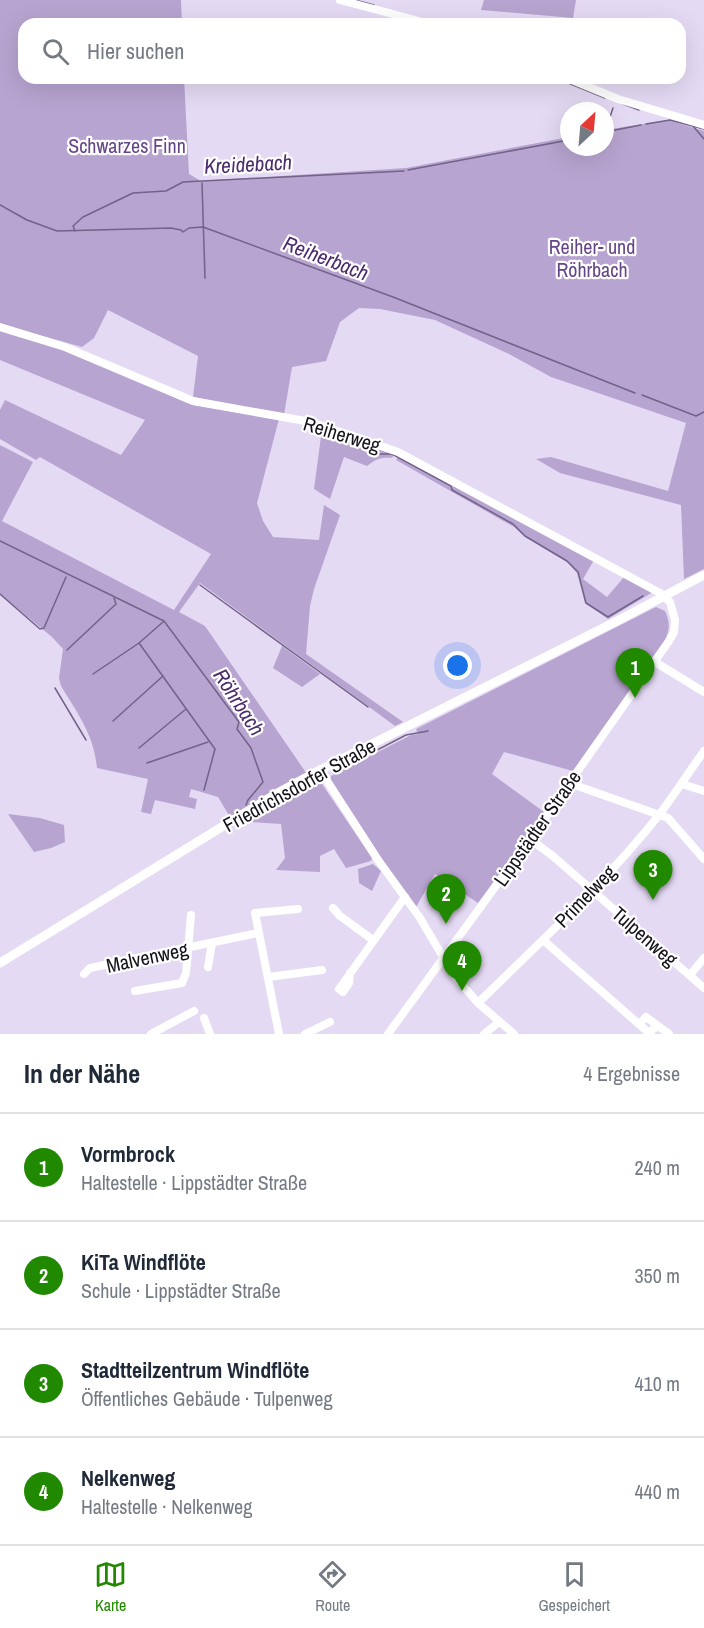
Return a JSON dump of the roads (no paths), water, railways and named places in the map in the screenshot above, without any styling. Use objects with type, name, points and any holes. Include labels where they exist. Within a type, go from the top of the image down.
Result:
[{"type":"main road","name":"Friedrichsdorfer Straße","points":[[0,963],[264,801],[320,770],[649,605],[704,575]]},
{"type":"street","points":[[340,0],[408,18]]},
{"type":"street","points":[[582,84],[618,99],[704,125]]},
{"type":"street","name":"Reiherweg","points":[[0,327],[65,347],[193,401],[311,422],[398,452],[663,596]]},
{"type":"street","name":"Lippstädter Straße","points":[[388,1034],[530,839],[674,632],[674,616],[665,605],[663,596]]},
{"type":"street","points":[[655,662],[704,692]]},
{"type":"street","name":"Primelweg","points":[[478,1003],[592,890],[659,814],[704,751]]},
{"type":"street","points":[[320,770],[378,860],[420,918],[457,979],[478,1003],[514,1034]]},
{"type":"street","points":[[569,783],[659,814],[674,824],[704,859]]},
{"type":"street","points":[[682,784],[704,791]]},
{"type":"street","name":"Tulpenweg","points":[[530,839],[704,988]]},
{"type":"street","points":[[350,973],[405,897]]},
{"type":"street","points":[[333,908],[345,920],[373,940]]},
{"type":"street","points":[[279,1034],[255,913],[298,909]]},
{"type":"street","points":[[135,991],[182,983],[186,973],[191,915]]},
{"type":"street","name":"Malvenweg","points":[[84,974],[90,968],[258,933]]},
{"type":"street","points":[[543,939],[649,1033],[657,1026]]},
{"type":"street","name":"Malvenweg","points":[[208,967],[212,943]]},
{"type":"street","points":[[690,975],[704,958]]},
{"type":"street","points":[[268,977],[322,970]]},
{"type":"street","points":[[151,1034],[194,1011]]},
{"type":"street","points":[[639,1024],[646,1017],[669,1034]]},
{"type":"street","points":[[204,1018],[210,1034]]},
{"type":"street","points":[[305,1034],[330,1022]]},
{"type":"street","points":[[484,1034],[500,1022]]},
{"type":"waterway","points":[[355,0],[374,5]]},
{"type":"waterway","points":[[571,84],[605,98]]},
{"type":"waterway","points":[[623,104],[639,110]]},
{"type":"waterway","name":"Kreidebach","points":[[646,124],[670,120],[704,129]]},
{"type":"waterway","name":"Kreidebach","points":[[614,130],[641,125]]},
{"type":"waterway","points":[[693,126],[704,139]]},
{"type":"waterway","name":"Kreidebach","points":[[408,170],[560,142]]},
{"type":"waterway","name":"Kreidebach","points":[[75,231],[73,226],[83,217],[133,193],[166,191],[183,182],[404,171]]},
{"type":"waterway","name":"Reiherbach","points":[[202,183],[205,278]]},
{"type":"waterway","name":"Reiherbach","points":[[0,205],[27,220],[57,231],[171,228],[183,232],[189,228],[203,227],[393,297],[635,393]]},
{"type":"waterway","name":"Reiherbach","points":[[642,395],[696,416],[704,412]]},
{"type":"waterway","points":[[356,442],[377,454],[392,454],[451,486],[452,490],[513,524],[525,536],[567,561],[578,572],[586,603],[608,617],[643,596]]},
{"type":"waterway","name":"Röhrbach","points":[[0,541],[164,621],[239,722],[237,729],[251,748],[263,782],[246,805]]},
{"type":"waterway","points":[[0,594],[40,629],[44,628],[66,577]]},
{"type":"waterway","points":[[200,585],[368,707]]},
{"type":"waterway","points":[[67,650],[116,604],[114,598]]},
{"type":"waterway","points":[[93,674],[139,643],[163,622]]},
{"type":"waterway","points":[[139,643],[215,749],[204,790]]},
{"type":"waterway","points":[[113,721],[163,676]]},
{"type":"waterway","points":[[55,688],[86,740]]},
{"type":"waterway","points":[[139,748],[186,709]]},
{"type":"waterway","name":"Röhrbach","points":[[333,773],[406,735],[428,731]]},
{"type":"waterway","points":[[147,763],[208,742]]},
{"type":"waterway","name":"Röhrbach","points":[[253,815],[318,780]]},
{"type":"place","name":"Vormbrock","points":[[635,698]]},
{"type":"place","name":"Stadtteilzentrum Windflöte","points":[[653,900]]},
{"type":"place","name":"KiTa Windflöte","points":[[446,924]]},
{"type":"place","name":"Nelkenweg","points":[[462,991]]},
{"type":"park label","name":"Schwarzes Finn","points":[[127,145]]},
{"type":"park label","name":"Reiher- und Röhrbach","points":[[592,258]]}]
